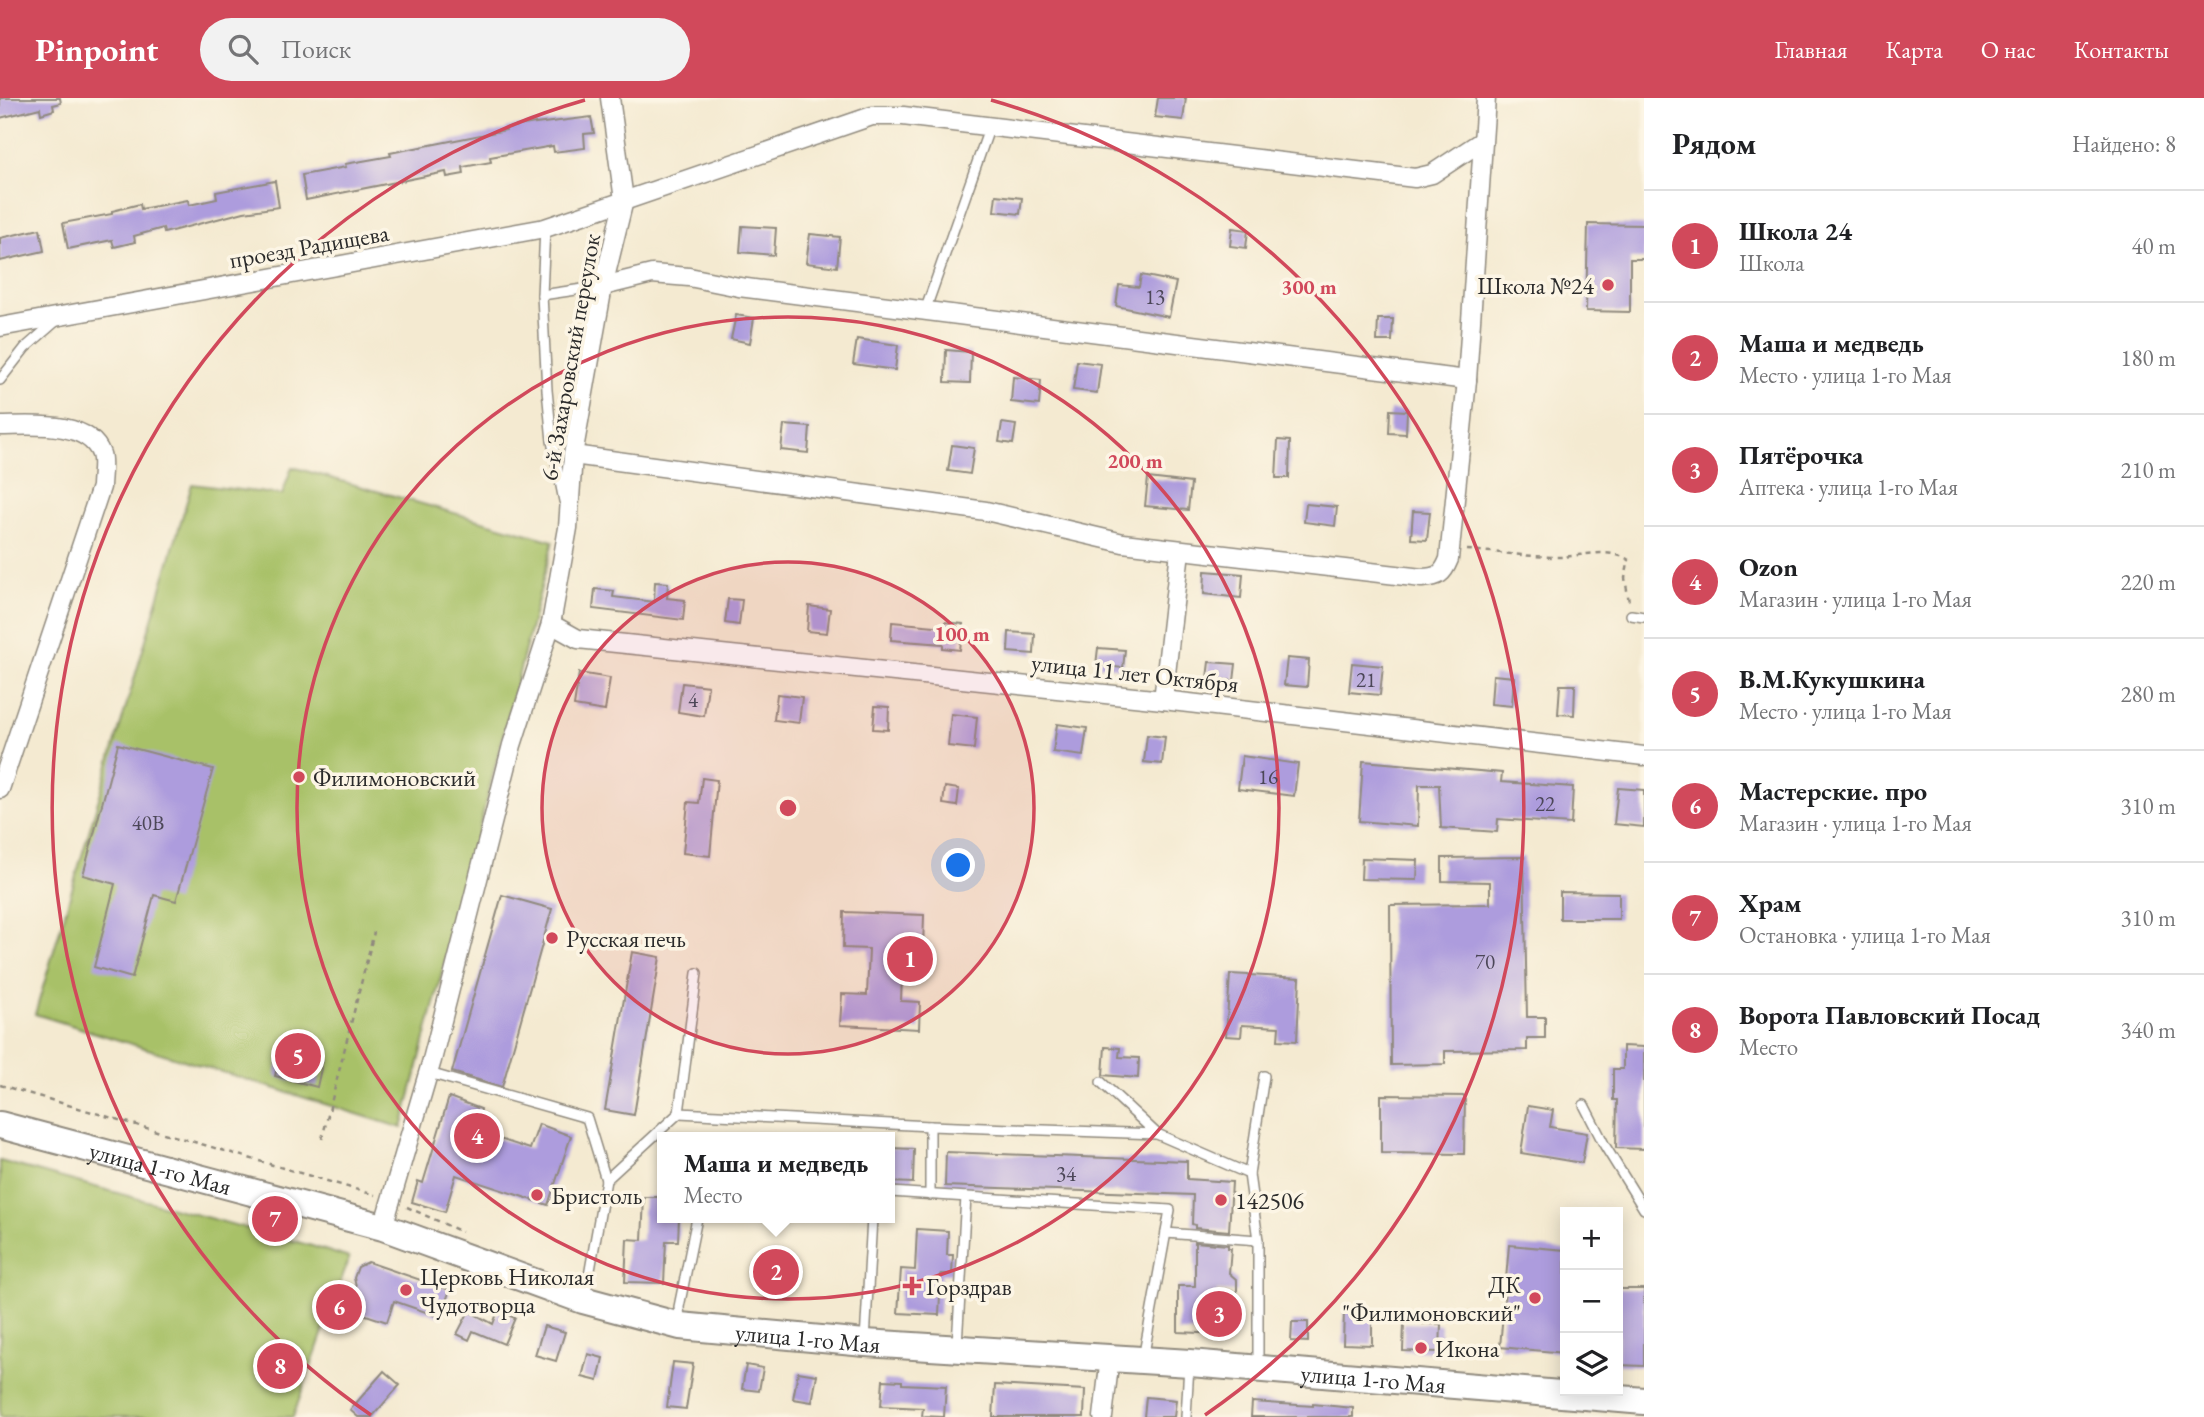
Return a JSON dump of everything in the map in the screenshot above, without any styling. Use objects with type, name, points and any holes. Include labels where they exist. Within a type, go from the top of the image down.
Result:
[{"type":"street","name":"6-й Захаровский переулок","points":[[383,1227],[429,1073],[512,745],[551,624],[568,528],[573,455],[603,286],[624,200],[610,98]]},
{"type":"street","points":[[573,455],[986,511],[1090,537],[1180,551],[1436,578],[1444,572],[1449,559],[1467,380],[1486,98]]},
{"type":"street","name":"проезд Радищева","points":[[0,327],[545,228],[872,116],[903,116],[1415,178],[1432,174],[1482,141]]},
{"type":"street","points":[[603,286],[652,274],[689,277],[739,287],[1467,380]]},
{"type":"street","points":[[0,426],[58,426],[90,438],[102,454],[101,487],[0,789]]},
{"type":"street","points":[[1163,700],[1180,551]]},
{"type":"street","name":"улица 11 лет Октября","points":[[551,624],[578,639],[1163,700],[1644,756]]},
{"type":"street","name":"улица 1-го Мая","points":[[0,1125],[383,1227],[583,1300],[680,1326],[957,1350],[1110,1357],[1258,1368],[1644,1401]]},
{"type":"street","points":[[1103,1417],[1110,1357]]},
{"type":"lane","points":[[925,311],[990,126]]},
{"type":"lane","points":[[545,228],[541,295],[551,441],[568,528]]},
{"type":"lane","points":[[541,295],[603,286]]},
{"type":"lane","points":[[0,380],[25,348],[62,316]]},
{"type":"lane","points":[[1631,615],[1644,617]]},
{"type":"lane","points":[[658,1132],[679,1113],[697,973]]},
{"type":"lane","points":[[429,1073],[587,1118],[606,1180],[583,1300]]},
{"type":"lane","points":[[1258,1368],[1258,1240],[1249,1174],[1264,1076]]},
{"type":"lane","points":[[1101,1082],[1157,1134],[1249,1174]]},
{"type":"lane","points":[[1584,1105],[1605,1146],[1644,1209]]},
{"type":"lane","points":[[679,1113],[1157,1134]]},
{"type":"lane","points":[[930,1126],[930,1195]]},
{"type":"lane","points":[[606,1180],[657,1133]]},
{"type":"lane","points":[[895,1192],[1170,1210],[1143,1360]]},
{"type":"lane","points":[[957,1350],[966,1197]]},
{"type":"lane","points":[[680,1326],[680,1307],[696,1223]]},
{"type":"lane","points":[[865,1343],[872,1223]]},
{"type":"lane","points":[[1166,1233],[1258,1240]]},
{"type":"lane","points":[[1186,1417],[1190,1363]]},
{"type":"path","points":[[1466,550],[1560,557],[1590,552],[1620,554],[1629,560],[1625,578],[1631,615]]},
{"type":"path","points":[[323,1139],[374,932]]},
{"type":"path","points":[[0,1085],[391,1200],[465,1233]]},
{"type":"green space","name":"Филимоновский","points":[[292,467],[553,541],[402,1128],[35,1014],[192,484],[282,495]]},
{"type":"green space","points":[[0,1161],[349,1258],[293,1417],[0,1417]]},
{"type":"building","points":[[0,98],[60,98],[61,103],[53,105],[54,110],[41,114],[40,108],[0,118]]},
{"type":"building","points":[[1158,98],[1186,98],[1183,120],[1155,117]]},
{"type":"building","points":[[591,117],[594,133],[584,134],[585,148],[554,152],[553,146],[490,157],[491,162],[463,167],[464,174],[447,177],[446,172],[306,200],[302,175],[506,128]]},
{"type":"building","points":[[275,181],[279,207],[244,212],[164,233],[163,228],[134,236],[135,242],[114,247],[112,240],[68,249],[63,223],[112,214],[112,211],[140,204],[141,209],[188,200],[189,205],[217,199],[216,192]]},
{"type":"building","points":[[996,195],[1022,198],[1020,214],[994,211]]},
{"type":"building","name":"Школа №24","points":[[1588,224],[1644,225],[1644,259],[1630,259],[1630,312],[1586,311]]},
{"type":"building","points":[[742,226],[776,228],[774,255],[740,252]]},
{"type":"building","points":[[1232,228],[1248,230],[1246,248],[1230,246]]},
{"type":"building","points":[[40,229],[44,251],[0,261],[0,238]]},
{"type":"building","points":[[810,234],[840,237],[837,267],[806,263]]},
{"type":"building","points":[[1141,275],[1176,282],[1169,317],[1116,306],[1119,285],[1139,287]]},
{"type":"building","points":[[736,315],[754,318],[750,343],[731,339]]},
{"type":"building","points":[[1378,319],[1393,319],[1392,341],[1377,341]]},
{"type":"building","points":[[857,339],[898,345],[895,370],[853,364]]},
{"type":"building","points":[[946,350],[971,352],[970,383],[945,382]]},
{"type":"building","points":[[1077,361],[1101,364],[1097,393],[1073,390]]},
{"type":"building","points":[[1013,377],[1041,380],[1039,405],[1011,402]]},
{"type":"building","points":[[1390,410],[1407,411],[1406,434],[1389,433]]},
{"type":"building","points":[[1002,423],[1016,425],[1013,444],[999,442]]},
{"type":"building","points":[[784,425],[810,427],[808,453],[781,450]]},
{"type":"building","points":[[1278,440],[1290,441],[1289,478],[1276,478]]},
{"type":"building","points":[[952,445],[974,448],[970,474],[948,471]]},
{"type":"building","points":[[1148,478],[1191,483],[1188,510],[1145,506]]},
{"type":"building","points":[[1306,504],[1337,507],[1335,526],[1304,522]]},
{"type":"building","points":[[1413,511],[1430,512],[1427,540],[1411,539]]},
{"type":"building","points":[[1205,571],[1243,574],[1241,598],[1204,594]]},
{"type":"building","points":[[655,582],[668,583],[667,598],[685,600],[683,620],[593,609],[595,589],[614,591],[613,597],[654,602]]},
{"type":"building","points":[[728,599],[742,600],[739,625],[725,623]]},
{"type":"building","points":[[809,606],[830,609],[827,633],[807,631]]},
{"type":"building","points":[[892,622],[945,627],[945,622],[963,624],[960,650],[943,648],[943,644],[891,640]]},
{"type":"building","points":[[1009,632],[1035,634],[1034,654],[1008,652]]},
{"type":"building","points":[[1098,648],[1125,650],[1123,668],[1096,665]]},
{"type":"building","points":[[1287,658],[1309,660],[1307,687],[1284,685]]},
{"type":"building","points":[[1209,662],[1236,664],[1234,681],[1207,678]]},
{"type":"building","points":[[1352,663],[1383,666],[1380,695],[1349,692]]},
{"type":"building","points":[[579,673],[610,678],[605,711],[574,706]]},
{"type":"building","points":[[1493,675],[1514,677],[1512,706],[1491,704]]},
{"type":"building","points":[[682,683],[708,686],[704,716],[678,712]]},
{"type":"building","points":[[1560,685],[1575,685],[1574,715],[1558,714]]},
{"type":"building","points":[[777,694],[802,697],[799,723],[774,720]]},
{"type":"building","points":[[875,706],[889,707],[888,730],[873,729]]},
{"type":"building","points":[[951,714],[977,717],[974,749],[948,746]]},
{"type":"building","points":[[1057,724],[1087,728],[1083,756],[1053,752]]},
{"type":"building","points":[[1147,735],[1165,737],[1162,764],[1144,762]]},
{"type":"building","points":[[118,744],[213,769],[176,901],[154,895],[132,978],[94,967],[115,884],[83,875]]},
{"type":"building","points":[[1242,756],[1298,764],[1294,796],[1238,789]]},
{"type":"building","points":[[1363,761],[1502,773],[1501,782],[1573,787],[1571,824],[1498,819],[1497,832],[1441,828],[1439,785],[1419,785],[1418,826],[1359,821]]},
{"type":"building","points":[[702,778],[717,780],[710,856],[683,853],[688,802],[699,803]]},
{"type":"building","points":[[945,787],[959,789],[957,806],[943,804]]},
{"type":"building","points":[[1618,788],[1644,790],[1644,827],[1614,824]]},
{"type":"building","points":[[1524,857],[1527,1017],[1545,1017],[1545,1038],[1527,1038],[1527,1050],[1445,1051],[1445,1064],[1391,1065],[1390,905],[1490,904],[1490,882],[1442,881],[1442,858]]},
{"type":"building","points":[[1362,858],[1418,860],[1417,880],[1361,879]]},
{"type":"building","points":[[1560,892],[1619,893],[1619,919],[1560,919]]},
{"type":"building","points":[[502,895],[552,909],[502,1087],[452,1072]]},
{"type":"building","points":[[844,912],[924,915],[923,949],[903,948],[901,1001],[920,1002],[919,1029],[840,1025],[842,994],[867,995],[869,949],[843,948]]},
{"type":"building","points":[[632,952],[660,957],[634,1115],[605,1110]]},
{"type":"building","points":[[1230,974],[1300,978],[1297,1041],[1278,1040],[1279,1027],[1242,1025],[1241,1037],[1226,1036]]},
{"type":"building","points":[[1623,1046],[1644,1047],[1644,1149],[1616,1148],[1617,1100],[1613,1100],[1613,1069],[1623,1069]]},
{"type":"building","points":[[1105,1047],[1120,1048],[1119,1057],[1139,1058],[1138,1078],[1103,1075]]},
{"type":"building","points":[[281,1050],[323,1060],[317,1087],[275,1076]]},
{"type":"building","points":[[1381,1095],[1465,1096],[1464,1154],[1381,1153]]},
{"type":"building","points":[[449,1097],[481,1109],[475,1131],[530,1149],[539,1124],[571,1136],[548,1205],[456,1175],[445,1212],[412,1202],[418,1181],[423,1183]]},
{"type":"building","points":[[1528,1106],[1553,1110],[1550,1127],[1587,1133],[1582,1163],[1521,1153]]},
{"type":"building","points":[[895,1148],[914,1149],[913,1183],[895,1182]]},
{"type":"building","points":[[946,1152],[1187,1161],[1187,1179],[1232,1182],[1229,1231],[1195,1228],[1192,1224],[1193,1195],[945,1186]]},
{"type":"building","points":[[644,1197],[657,1197],[657,1223],[679,1223],[678,1241],[666,1241],[664,1283],[625,1282],[627,1239],[642,1240]]},
{"type":"building","points":[[917,1229],[948,1231],[947,1255],[953,1255],[952,1274],[941,1274],[939,1315],[898,1313],[901,1269],[915,1270]]},
{"type":"building","points":[[1195,1242],[1228,1245],[1228,1248],[1231,1248],[1229,1273],[1237,1280],[1237,1292],[1217,1291],[1215,1320],[1223,1320],[1223,1334],[1178,1332],[1178,1286],[1195,1286]]},
{"type":"building","name":"ДК \"Филимоновский\"","points":[[1509,1245],[1560,1250],[1560,1353],[1500,1347]]},
{"type":"building","name":"Церковь Николая Чудотворца","points":[[368,1262],[450,1290],[440,1317],[394,1301],[387,1322],[363,1314],[354,1278],[358,1267]]},
{"type":"building","points":[[1623,1289],[1644,1289],[1644,1366],[1623,1365]]},
{"type":"building","points":[[336,1294],[351,1300],[341,1327],[326,1321]]},
{"type":"building","points":[[469,1311],[493,1324],[498,1311],[515,1318],[504,1344],[473,1331],[469,1340],[457,1334]]},
{"type":"building","points":[[1344,1311],[1372,1311],[1372,1345],[1343,1344]]},
{"type":"building","points":[[1292,1322],[1308,1322],[1308,1342],[1291,1341]]},
{"type":"building","points":[[1404,1323],[1441,1324],[1440,1352],[1403,1351]]},
{"type":"building","points":[[544,1326],[565,1332],[556,1361],[535,1355]]},
{"type":"building","points":[[274,1345],[300,1355],[287,1389],[259,1378]]},
{"type":"building","points":[[588,1354],[603,1358],[598,1381],[582,1377]]},
{"type":"building","points":[[673,1362],[693,1364],[686,1409],[667,1407]]},
{"type":"building","points":[[746,1365],[763,1368],[759,1391],[742,1389]]},
{"type":"building","points":[[384,1371],[400,1385],[372,1417],[358,1417],[350,1410]]},
{"type":"building","points":[[798,1372],[817,1375],[812,1402],[793,1399]]},
{"type":"building","points":[[883,1380],[902,1381],[902,1384],[946,1386],[944,1417],[922,1416],[923,1408],[881,1406]]},
{"type":"building","points":[[995,1385],[1085,1390],[1084,1417],[993,1417]]},
{"type":"building","points":[[1146,1397],[1176,1400],[1174,1417],[1144,1417]]},
{"type":"building","points":[[1252,1402],[1353,1408],[1353,1417],[1251,1417]]},
{"type":"place","name":"Школа №24","points":[[1608,285]]},
{"type":"place","name":"Филимоновский","points":[[299,777]]},
{"type":"place","name":"Русская печь","points":[[552,938]]},
{"type":"place","name":"Школа 24","points":[[910,959]]},
{"type":"place","name":"В.М.Кукушкина","points":[[298,1056]]},
{"type":"place","name":"Ozon","points":[[477,1136]]},
{"type":"place","name":"Бристоль","points":[[537,1195]]},
{"type":"place","name":"142506","points":[[1221,1200]]},
{"type":"place","name":"Храм","points":[[275,1219]]},
{"type":"place","name":"Маша и медведь","points":[[776,1272]]},
{"type":"place","name":"Горздрав","points":[[912,1286]]},
{"type":"place","name":"Церковь Николая Чудотворца","points":[[406,1290]]},
{"type":"place","name":"ДК \"Филимоновский\"","points":[[1535,1298]]},
{"type":"place","name":"Мастерские. про","points":[[339,1307]]},
{"type":"place","name":"Пятёрочка","points":[[1219,1314]]},
{"type":"place","name":"Икона","points":[[1421,1348]]},
{"type":"place","name":"Ворота Павловский Посад","points":[[280,1366]]}]
